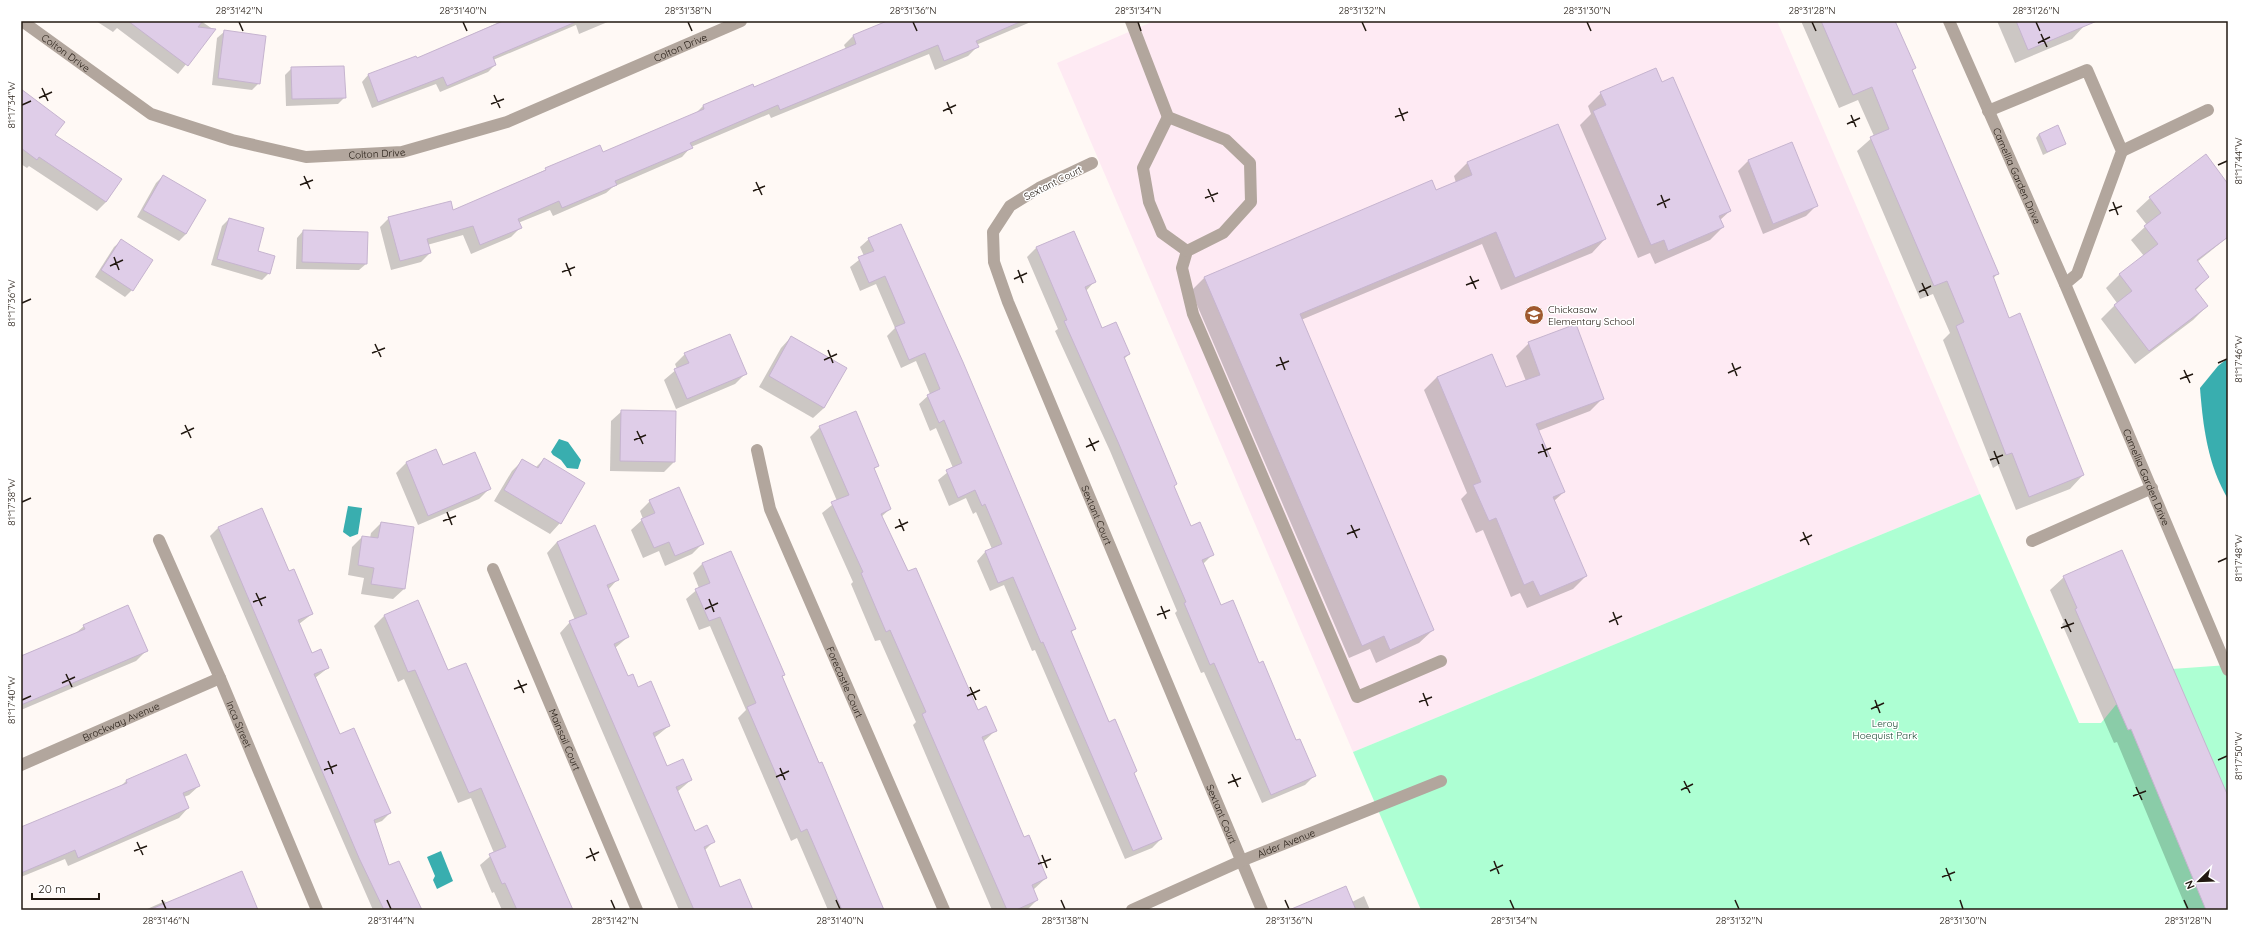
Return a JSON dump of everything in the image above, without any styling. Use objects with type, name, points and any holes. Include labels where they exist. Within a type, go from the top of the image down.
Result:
[{"type":"street","name":"Colton Drive","points":[[22,21],[151,114],[232,140],[306,157],[402,152],[507,122],[741,21]]},
{"type":"street","points":[[1131,21],[1168,117],[1226,140],[1250,163],[1251,202],[1223,233],[1187,251],[1182,268],[1194,314],[1357,698],[1442,661]]},
{"type":"street","name":"Camellia Garden Drive","points":[[1949,21],[2065,284],[2228,670]]},
{"type":"street","points":[[1988,111],[2087,70],[2122,151],[2077,274],[2065,284]]},
{"type":"street","points":[[2122,151],[2208,110]]},
{"type":"street","points":[[1168,117],[1143,168],[1149,202],[1162,233],[1187,251]]},
{"type":"street","name":"Sextant Court","points":[[1092,163],[1039,188],[1010,206],[993,232],[994,262],[1014,317],[1262,910]]},
{"type":"street","name":"Forecastle Court","points":[[757,450],[770,509],[944,910]]},
{"type":"street","points":[[2032,541],[2152,488]]},
{"type":"street","name":"Inca Street","points":[[159,540],[220,678],[317,910]]},
{"type":"street","name":"Mainsail Court","points":[[493,569],[637,910]]},
{"type":"street","name":"Brockway Avenue","points":[[21,765],[220,678]]},
{"type":"street","name":"Alder Avenue","points":[[1132,910],[1241,861],[1441,781]]},
{"type":"shaded area","name":"Chickasaw Elementary School","points":[[1154,21],[1777,21],[1980,494],[1353,752],[1057,63]]},
{"type":"green space","name":"Leroy Hoequist Park","points":[[1980,494],[2079,723],[2101,723],[2132,685],[2172,669],[2228,665],[2228,910],[1421,910],[1353,752]]},
{"type":"water","points":[[2228,358],[2228,499],[2221,486],[2211,460],[2205,432],[2200,388],[2218,366]]},
{"type":"water","points":[[559,439],[568,442],[581,460],[578,469],[567,468],[561,460],[551,452]]},
{"type":"water","points":[[348,506],[362,508],[358,534],[350,537],[343,532]]},
{"type":"water","points":[[441,851],[453,881],[437,889],[433,880],[435,876],[427,857]]},
{"type":"building","points":[[128,21],[203,21],[198,27],[216,29],[188,66]]},
{"type":"building","points":[[503,21],[578,21],[493,57],[496,65],[447,86],[443,77],[378,102],[368,74],[416,56],[417,58]]},
{"type":"building","points":[[887,21],[1022,21],[976,41],[979,47],[944,61],[938,45],[780,110],[778,105],[690,143],[693,148],[615,181],[617,185],[562,208],[559,201],[518,219],[522,228],[480,245],[473,226],[427,239],[431,253],[400,261],[388,217],[451,201],[453,210],[546,170],[545,168],[600,145],[603,152],[704,109],[703,105],[753,84],[754,87],[856,44],[853,35]]},
{"type":"building","points":[[1821,21],[1895,21],[1916,68],[1912,70],[1999,274],[1993,276],[2009,318],[2020,313],[2084,475],[2029,497],[2012,453],[2006,455],[1956,326],[1964,322],[1947,281],[1934,286],[1870,137],[1889,129],[1872,87],[1853,95]]},
{"type":"building","points":[[2016,21],[2097,21],[2028,50]]},
{"type":"building","points":[[224,30],[266,36],[260,84],[218,78]]},
{"type":"building","points":[[344,66],[346,98],[292,99],[291,67]]},
{"type":"building","points":[[1656,68],[1662,82],[1673,77],[1731,211],[1719,216],[1724,227],[1668,251],[1664,240],[1651,245],[1593,111],[1606,105],[1600,92]]},
{"type":"building","points":[[21,89],[65,122],[55,135],[122,179],[106,202],[39,157],[37,160],[21,148]]},
{"type":"building","points":[[1558,124],[1606,239],[1515,278],[1496,232],[1300,314],[1434,630],[1390,650],[1384,636],[1362,646],[1204,277],[1432,180],[1436,190],[1472,175],[1467,162]]},
{"type":"building","points":[[2058,125],[2066,144],[2047,152],[2039,134]]},
{"type":"building","points":[[1792,142],[1818,206],[1773,224],[1748,160]]},
{"type":"building","points":[[2206,154],[2228,184],[2228,237],[2197,260],[2209,277],[2195,289],[2208,306],[2149,351],[2114,305],[2132,291],[2119,274],[2158,244],[2144,226],[2161,213],[2149,197]]},
{"type":"building","points":[[163,175],[206,200],[186,234],[143,210]]},
{"type":"building","points":[[229,218],[264,228],[258,251],[275,256],[270,274],[217,259]]},
{"type":"building","points":[[901,224],[963,362],[1076,629],[1071,631],[1109,722],[1115,719],[1137,771],[1134,773],[1162,839],[1133,851],[1043,642],[1041,643],[1013,577],[998,583],[985,551],[1002,544],[985,504],[982,506],[975,490],[958,498],[946,470],[962,463],[944,420],[939,423],[927,395],[940,389],[925,353],[909,360],[895,327],[905,323],[885,276],[869,283],[858,257],[874,251],[868,238]]},
{"type":"building","points":[[303,230],[368,232],[367,264],[302,262]]},
{"type":"building","points":[[1074,231],[1096,282],[1085,287],[1102,328],[1116,322],[1130,354],[1124,357],[1177,484],[1174,486],[1191,526],[1200,522],[1214,555],[1202,560],[1221,605],[1233,600],[1259,663],[1263,661],[1296,740],[1300,739],[1316,776],[1271,795],[1214,663],[1210,665],[1184,603],[1186,602],[1118,442],[1064,321],[1067,320],[1036,247]]},
{"type":"building","points":[[121,239],[153,260],[133,291],[101,270]]},
{"type":"building","points":[[1576,324],[1604,399],[1536,424],[1565,492],[1553,497],[1587,576],[1540,596],[1533,581],[1524,585],[1496,518],[1489,521],[1473,485],[1481,482],[1437,377],[1492,354],[1506,387],[1540,375],[1528,342]]},
{"type":"building","points":[[730,334],[747,374],[687,399],[674,369],[689,363],[684,353]]},
{"type":"building","points":[[791,336],[847,368],[824,408],[769,376]]},
{"type":"building","points":[[621,410],[676,411],[675,462],[620,461]]},
{"type":"building","points":[[856,411],[879,466],[874,468],[891,509],[881,514],[908,571],[916,568],[978,710],[986,706],[997,731],[982,737],[1024,837],[1029,835],[1047,878],[1032,885],[1038,900],[1016,910],[1007,910],[922,714],[926,712],[890,630],[886,632],[861,573],[863,572],[831,502],[849,495],[819,426]]},
{"type":"building","points":[[436,449],[443,465],[475,452],[491,489],[428,516],[406,462]]},
{"type":"building","points":[[544,458],[585,483],[561,524],[504,490],[522,459],[538,468]]},
{"type":"building","points":[[679,487],[704,544],[675,556],[669,542],[654,548],[641,519],[655,513],[649,500]]},
{"type":"building","points":[[262,508],[289,571],[294,569],[313,614],[298,620],[312,653],[321,649],[329,668],[314,674],[340,734],[354,728],[391,813],[374,820],[389,865],[399,861],[422,910],[384,910],[359,858],[218,527]]},
{"type":"building","points":[[381,522],[414,527],[405,589],[371,584],[374,568],[358,565],[362,536],[378,538]]},
{"type":"building","points":[[595,525],[619,580],[607,585],[629,637],[614,644],[628,676],[633,674],[638,687],[651,681],[670,726],[653,733],[667,766],[683,759],[692,780],[676,787],[695,831],[707,825],[715,842],[704,847],[720,887],[740,879],[753,910],[694,910],[569,621],[587,614],[557,542]]},
{"type":"building","points":[[2122,550],[2228,796],[2228,910],[2206,910],[2131,729],[2128,730],[2075,609],[2077,608],[2063,576]]},
{"type":"building","points":[[731,551],[785,675],[782,676],[819,763],[822,762],[884,910],[842,910],[807,829],[801,832],[747,707],[756,703],[720,617],[709,621],[695,589],[710,583],[702,563]]},
{"type":"building","points":[[418,600],[448,670],[466,663],[573,910],[517,910],[505,883],[502,884],[489,854],[506,847],[481,788],[469,793],[415,670],[408,672],[384,615]]},
{"type":"building","points":[[128,605],[148,651],[21,705],[21,656],[85,629],[83,625]]},
{"type":"building","points":[[186,754],[200,786],[183,793],[189,808],[78,858],[75,850],[21,873],[21,827],[127,783],[126,780]]},
{"type":"building","points":[[242,871],[258,910],[149,910]]},
{"type":"building","points":[[1346,886],[1356,910],[1289,910]]},
{"type":"place","name":"Chickasaw Elementary School","points":[[1534,315]]}]
